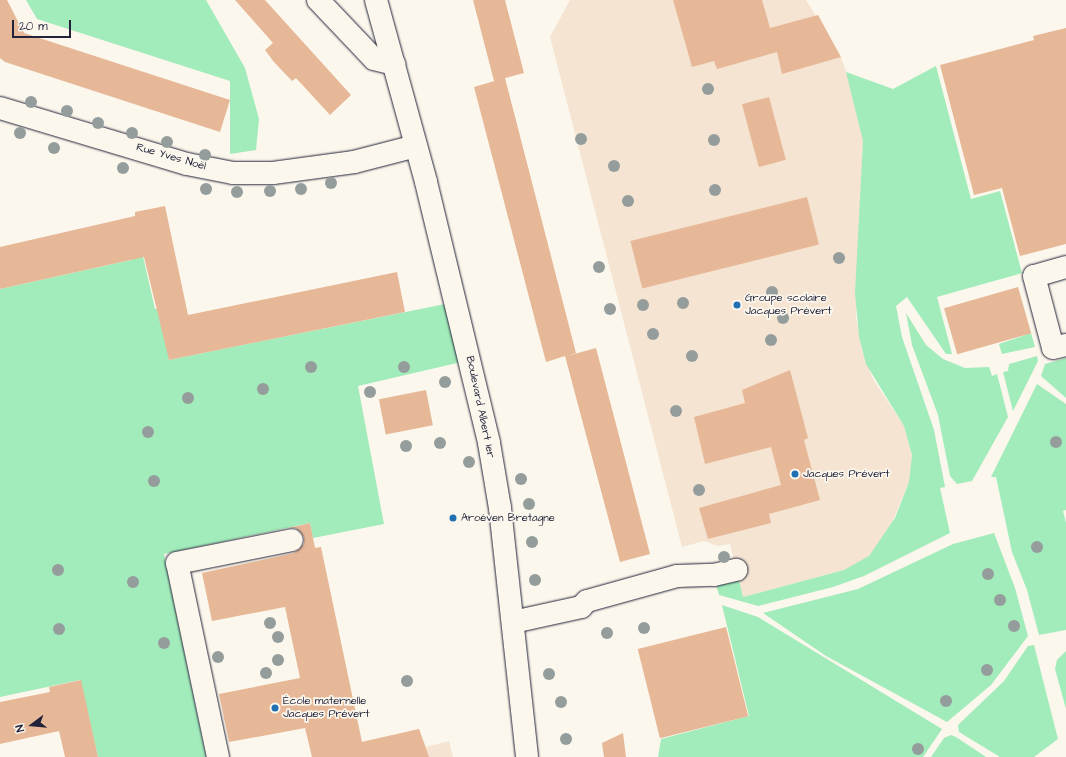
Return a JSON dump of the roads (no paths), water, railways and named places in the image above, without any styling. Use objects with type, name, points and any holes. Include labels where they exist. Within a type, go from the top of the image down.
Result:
[{"type":"street","points":[[318,0],[374,59],[394,64]]},
{"type":"street","name":"Boulevard Albert 1er","points":[[376,0],[416,146],[488,443],[500,508],[527,757]]},
{"type":"street","name":"Rue Yves Noël","points":[[0,108],[187,164],[233,173],[273,173],[347,163],[416,146]]},
{"type":"street","points":[[1066,267],[1034,276],[1054,348],[1066,345]]},
{"type":"street","points":[[218,757],[177,563],[292,540]]},
{"type":"street","points":[[513,622],[581,607],[587,601],[677,576],[714,575],[736,570]]},
{"type":"place","name":"Groupe scolaire Jacques Prévert","points":[[737,305]]},
{"type":"place","name":"Jacques Prévert","points":[[795,474]]},
{"type":"place","name":"Aroéven Bretagne","points":[[453,518]]},
{"type":"place","name":"École maternelle Jacques Prévert","points":[[275,708]]}]
